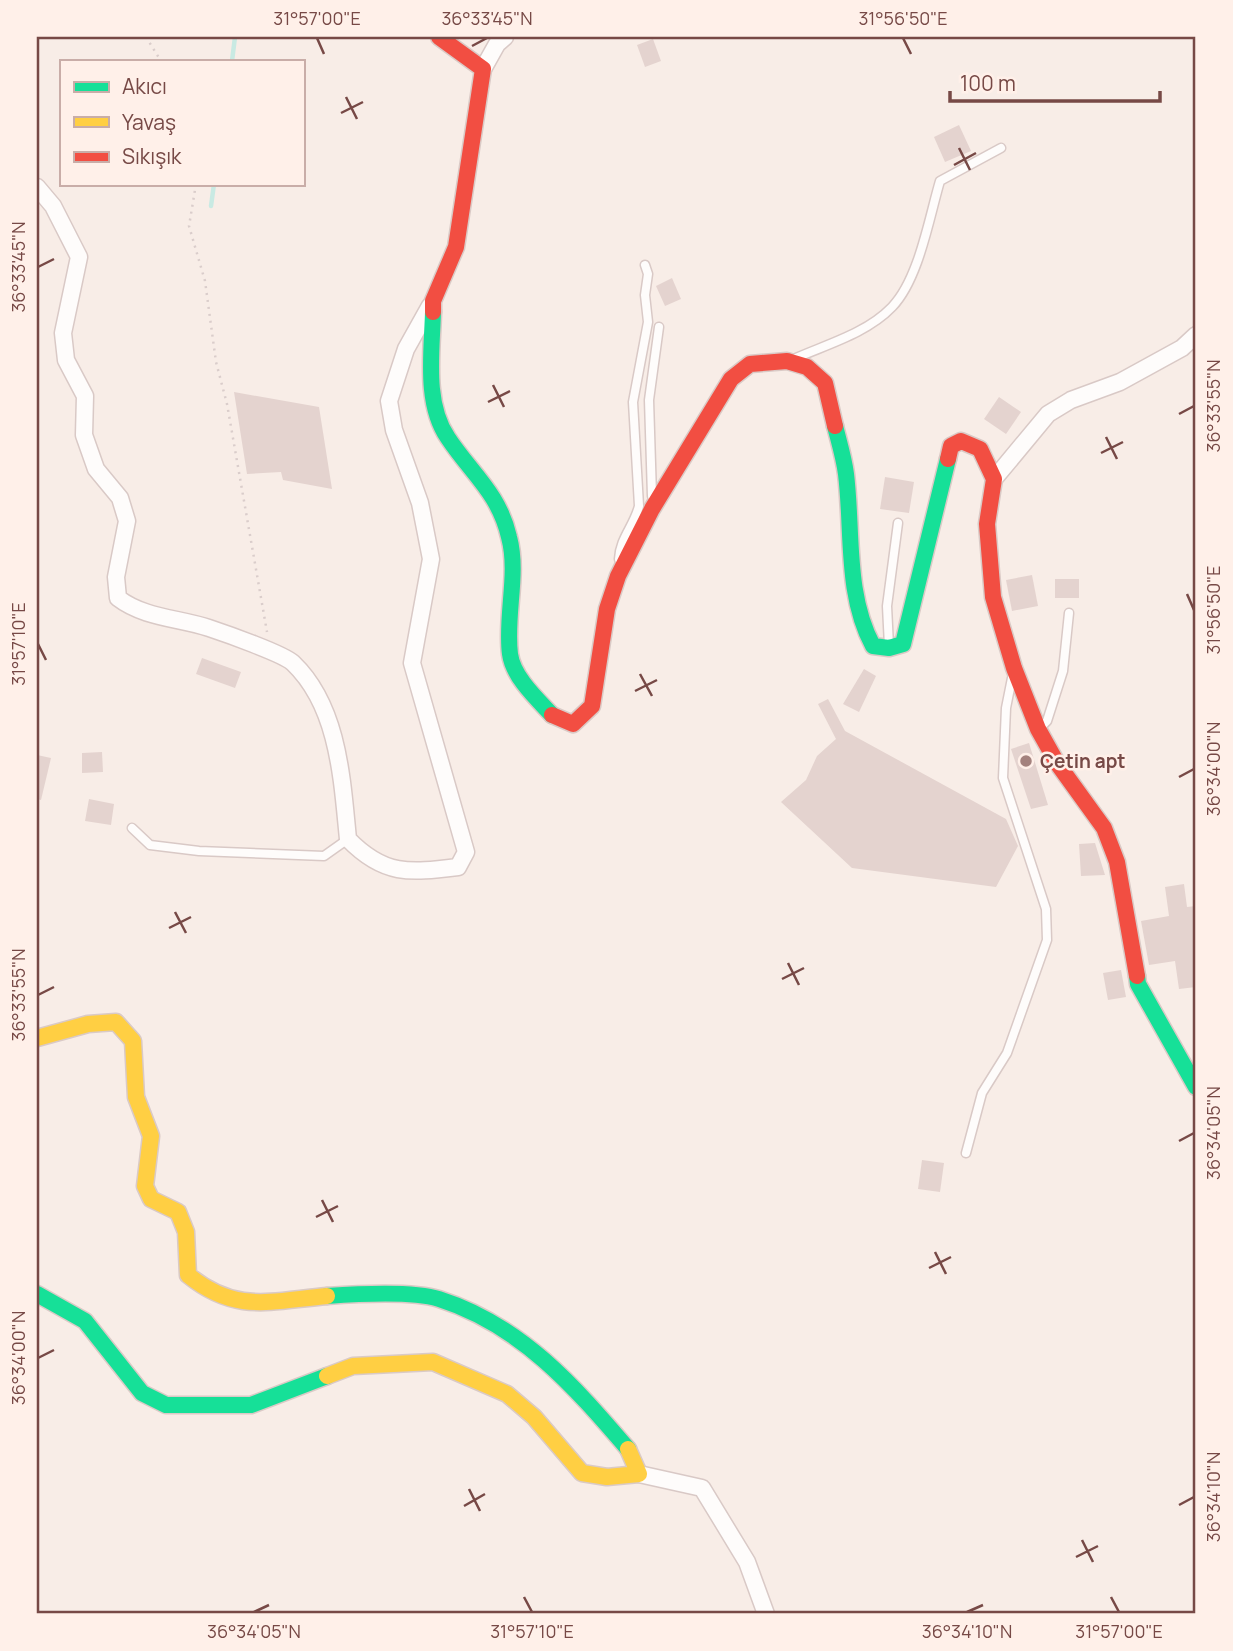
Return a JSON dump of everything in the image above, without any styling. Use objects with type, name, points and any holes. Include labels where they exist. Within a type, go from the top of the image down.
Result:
[{"type":"street","points":[[439,37],[483,69]]},
{"type":"street","points":[[37,187],[53,206],[79,257],[63,333],[66,360],[85,396],[84,435],[96,469],[120,498],[127,522],[116,577],[118,598],[132,609],[209,628],[292,662],[324,707],[342,780],[348,839],[376,864],[420,872],[458,867],[466,852],[412,663],[430,559],[420,503],[394,430],[389,401],[406,349],[433,301],[456,247],[483,69],[496,44],[505,37]]},
{"type":"street","points":[[433,301],[431,373],[435,406],[446,436],[495,497],[510,538],[510,656],[524,683],[554,718],[573,724],[592,706],[607,609],[618,576],[652,509],[731,379],[750,364],[787,361],[807,367],[825,383],[846,473],[852,570],[866,633],[873,646],[889,648],[903,644],[951,446],[961,441],[980,449],[995,479],[987,524],[993,597],[1014,668],[1038,729],[1057,763],[1104,828],[1117,862],[1138,984],[1196,1087]]},
{"type":"street","points":[[995,479],[1008,467],[1040,419],[1071,400],[1120,382],[1182,348],[1196,335]]},
{"type":"street","points":[[37,1038],[88,1024],[116,1022],[133,1041],[136,1097],[150,1136],[145,1186],[151,1199],[178,1212],[186,1232],[188,1275],[209,1292],[244,1303],[357,1294],[436,1298],[506,1329],[572,1383],[632,1454],[639,1474]]},
{"type":"street","points":[[37,1294],[85,1321],[142,1393],[166,1405],[251,1405],[353,1366],[433,1362],[507,1394],[534,1418],[582,1473],[607,1477],[639,1474],[702,1488],[747,1562],[766,1614]]},
{"type":"lane","points":[[787,361],[874,322],[893,306],[911,279],[940,181],[1001,148]]},
{"type":"lane","points":[[618,576],[620,543],[636,519],[639,506],[633,402],[648,322],[645,265]]},
{"type":"lane","points":[[652,509],[649,400],[659,327]]},
{"type":"lane","points":[[889,648],[887,606],[898,523]]},
{"type":"lane","points":[[1038,729],[1047,721],[1063,671],[1069,612]]},
{"type":"lane","points":[[966,1153],[982,1093],[1007,1053],[1047,940],[1046,909],[1003,778],[1006,708],[1014,668]]},
{"type":"lane","points":[[132,828],[150,845],[199,851],[324,856],[348,839]]},
{"type":"path","points":[[146,37],[160,60]]},
{"type":"path","points":[[196,186],[189,226],[205,281],[216,362],[254,550],[270,653]]},
{"type":"building","points":[[653,39],[661,61],[645,67],[637,45]]},
{"type":"building","points":[[959,125],[971,151],[945,162],[934,137]]},
{"type":"building","points":[[672,278],[681,299],[665,306],[656,286]]},
{"type":"building","points":[[234,392],[319,407],[332,489],[283,480],[281,472],[247,474]]},
{"type":"building","points":[[999,397],[1021,412],[1006,434],[984,419]]},
{"type":"building","points":[[885,477],[914,482],[909,513],[880,509]]},
{"type":"building","points":[[1032,575],[1038,606],[1012,611],[1006,580]]},
{"type":"building","points":[[1055,579],[1079,579],[1079,598],[1055,598]]},
{"type":"building","points":[[202,658],[241,672],[235,688],[196,674]]},
{"type":"building","points":[[864,669],[876,676],[859,712],[843,704]]},
{"type":"building","points":[[828,699],[845,731],[1006,819],[1018,846],[996,887],[852,868],[781,802],[806,780],[817,756],[836,739],[818,704]]},
{"type":"building","points":[[1029,743],[1048,805],[1031,809],[1011,749]]},
{"type":"building","points":[[102,752],[103,772],[82,773],[82,753]]},
{"type":"building","points":[[37,755],[51,758],[41,800],[37,799]]},
{"type":"building","points":[[89,799],[114,804],[111,825],[85,821]]},
{"type":"building","points":[[1095,843],[1105,875],[1081,876],[1079,844]]},
{"type":"building","points":[[1184,884],[1187,907],[1196,906],[1196,987],[1179,989],[1175,961],[1149,965],[1141,921],[1169,916],[1165,887]]},
{"type":"building","points":[[1121,970],[1126,997],[1108,1000],[1103,973]]},
{"type":"building","points":[[922,1160],[944,1163],[940,1192],[918,1189]]},
{"type":"waterway","points":[[232,60],[235,37]]},
{"type":"waterway","points":[[211,206],[214,186]]},
{"type":"traffic: fast","points":[[433,312],[431,377],[435,409],[448,438],[491,496],[504,522],[513,566],[509,625],[512,663],[526,687],[552,715]]},
{"type":"traffic: fast","points":[[835,426],[846,474],[854,584],[864,626],[873,646],[889,648],[903,644],[948,459]]},
{"type":"traffic: fast","points":[[1137,976],[1138,984],[1196,1087]]},
{"type":"traffic: fast","points":[[37,1294],[85,1321],[142,1393],[166,1405],[251,1405],[327,1376]]},
{"type":"traffic: fast","points":[[327,1296],[428,1296],[468,1310],[521,1341],[544,1360],[628,1449]]},
{"type":"traffic: slow","points":[[37,1038],[88,1024],[116,1022],[133,1041],[136,1097],[151,1136],[145,1186],[151,1199],[178,1212],[186,1232],[188,1275],[205,1287],[238,1300],[271,1302],[327,1296]]},
{"type":"traffic: slow","points":[[327,1376],[353,1366],[433,1362],[507,1394],[534,1417],[582,1473],[607,1477],[639,1474],[628,1449]]},
{"type":"traffic: jam","points":[[433,312],[433,301],[456,247],[483,69],[439,37]]},
{"type":"traffic: jam","points":[[552,715],[573,724],[592,706],[607,609],[618,576],[652,509],[731,379],[750,364],[787,361],[807,367],[825,383],[835,426]]},
{"type":"traffic: jam","points":[[948,459],[951,446],[961,441],[980,449],[994,479],[987,524],[993,597],[1014,668],[1038,729],[1057,763],[1104,828],[1117,862],[1137,976]]},
{"type":"place","name":"Çetin apt","points":[[1026,761]]}]
